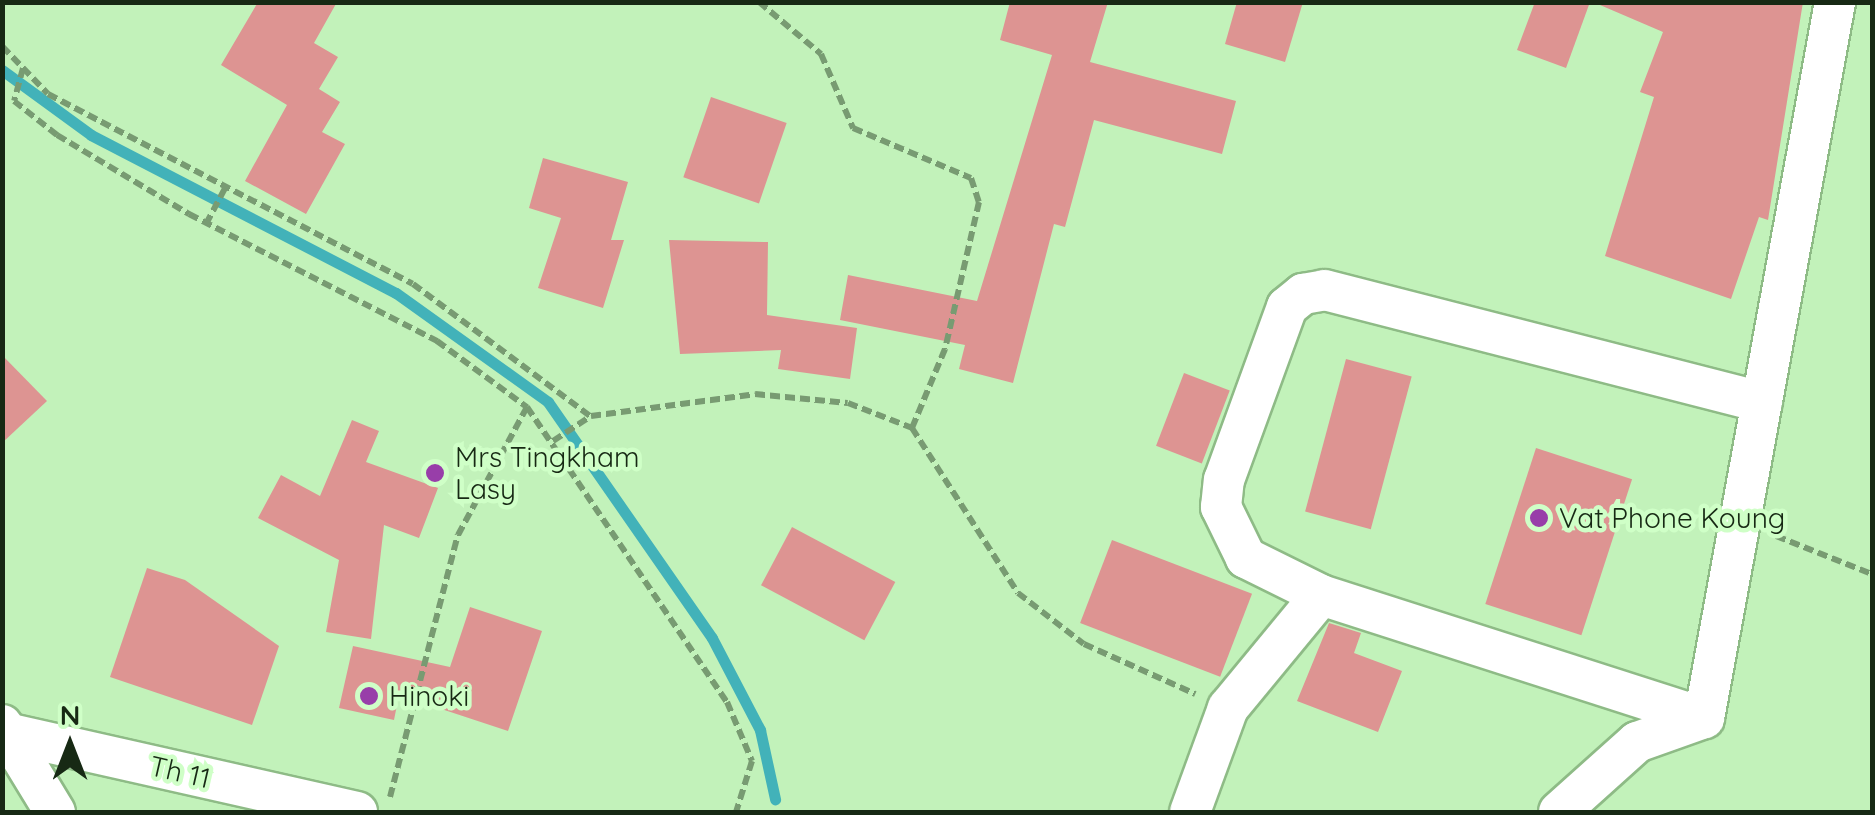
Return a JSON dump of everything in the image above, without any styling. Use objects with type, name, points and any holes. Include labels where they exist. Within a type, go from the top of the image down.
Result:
[{"type":"street","points":[[1704,718],[1835,2]]},
{"type":"street","points":[[1704,718],[1320,595],[1246,558],[1221,507],[1287,307],[1303,294],[1326,290],[1762,402]]},
{"type":"street","points":[[1190,812],[1228,708],[1320,595]]},
{"type":"street","points":[[1560,812],[1636,742],[1704,718]]},
{"type":"street","points":[[4,730],[55,812]]},
{"type":"street","name":"Th 11","points":[[4,730],[357,812]]},
{"type":"path","points":[[758,2],[821,54],[853,128],[971,178],[979,202],[945,349],[912,428]]},
{"type":"path","points":[[2,46],[48,94],[224,191],[413,284],[588,418]]},
{"type":"path","points":[[23,70],[15,96],[57,135],[208,221],[437,341],[527,407],[555,440],[727,702],[752,761],[736,812]]},
{"type":"path","points":[[208,221],[224,191]]},
{"type":"path","points":[[555,440],[588,418],[756,394],[848,403],[912,428],[1018,593],[1084,644],[1228,708]]},
{"type":"path","points":[[387,812],[458,535],[527,407]]},
{"type":"path","points":[[1741,518],[1872,574]]},
{"type":"building","points":[[258,2],[337,2],[314,43],[338,57],[319,89],[340,102],[322,132],[345,144],[306,214],[245,181],[287,105],[221,65]]},
{"type":"building","points":[[1010,2],[1108,2],[1090,62],[1236,101],[1222,154],[1094,120],[1065,227],[1054,224],[1013,383],[959,369],[965,345],[840,320],[848,275],[977,301],[1052,55],[1000,40]]},
{"type":"building","points":[[1237,2],[1303,2],[1285,62],[1225,44]]},
{"type":"building","points":[[1535,2],[1590,2],[1566,68],[1517,50]]},
{"type":"building","points":[[1593,2],[1803,2],[1768,220],[1759,217],[1731,299],[1605,256],[1654,97],[1640,92],[1663,32]]},
{"type":"building","points":[[711,97],[787,123],[759,203],[683,177]]},
{"type":"building","points":[[543,158],[628,182],[611,240],[624,240],[603,308],[538,288],[561,218],[529,208]]},
{"type":"building","points":[[669,240],[768,242],[767,315],[857,328],[850,379],[778,369],[781,350],[680,354]]},
{"type":"building","points":[[2,355],[47,401],[2,443]]},
{"type":"building","points":[[1346,359],[1412,377],[1371,529],[1305,512]]},
{"type":"building","points":[[1184,373],[1230,391],[1202,463],[1156,446]]},
{"type":"building","points":[[352,420],[379,431],[366,462],[438,488],[419,538],[384,525],[371,639],[326,632],[339,560],[258,518],[281,475],[320,496]]},
{"type":"building","points":[[1536,448],[1632,479],[1581,635],[1485,604]]},
{"type":"building","points":[[792,527],[895,582],[864,640],[761,585]]},
{"type":"building","points":[[1112,540],[1252,594],[1220,677],[1080,623]]},
{"type":"building","points":[[147,568],[185,580],[279,646],[252,725],[110,677]]},
{"type":"building","points":[[470,607],[542,631],[508,731],[399,695],[394,720],[339,708],[353,646],[450,667]]},
{"type":"building","points":[[1329,623],[1361,633],[1354,653],[1402,671],[1378,732],[1297,701]]},
{"type":"waterway","points":[[2,70],[91,135],[396,293],[548,402],[712,638],[760,730],[775,799]]},
{"type":"place","name":"Mrs Tingkham Lasy","points":[[435,473]]},
{"type":"place","name":"Vat Phone Koung","points":[[1539,518]]},
{"type":"place","name":"Hinoki","points":[[369,696]]}]
